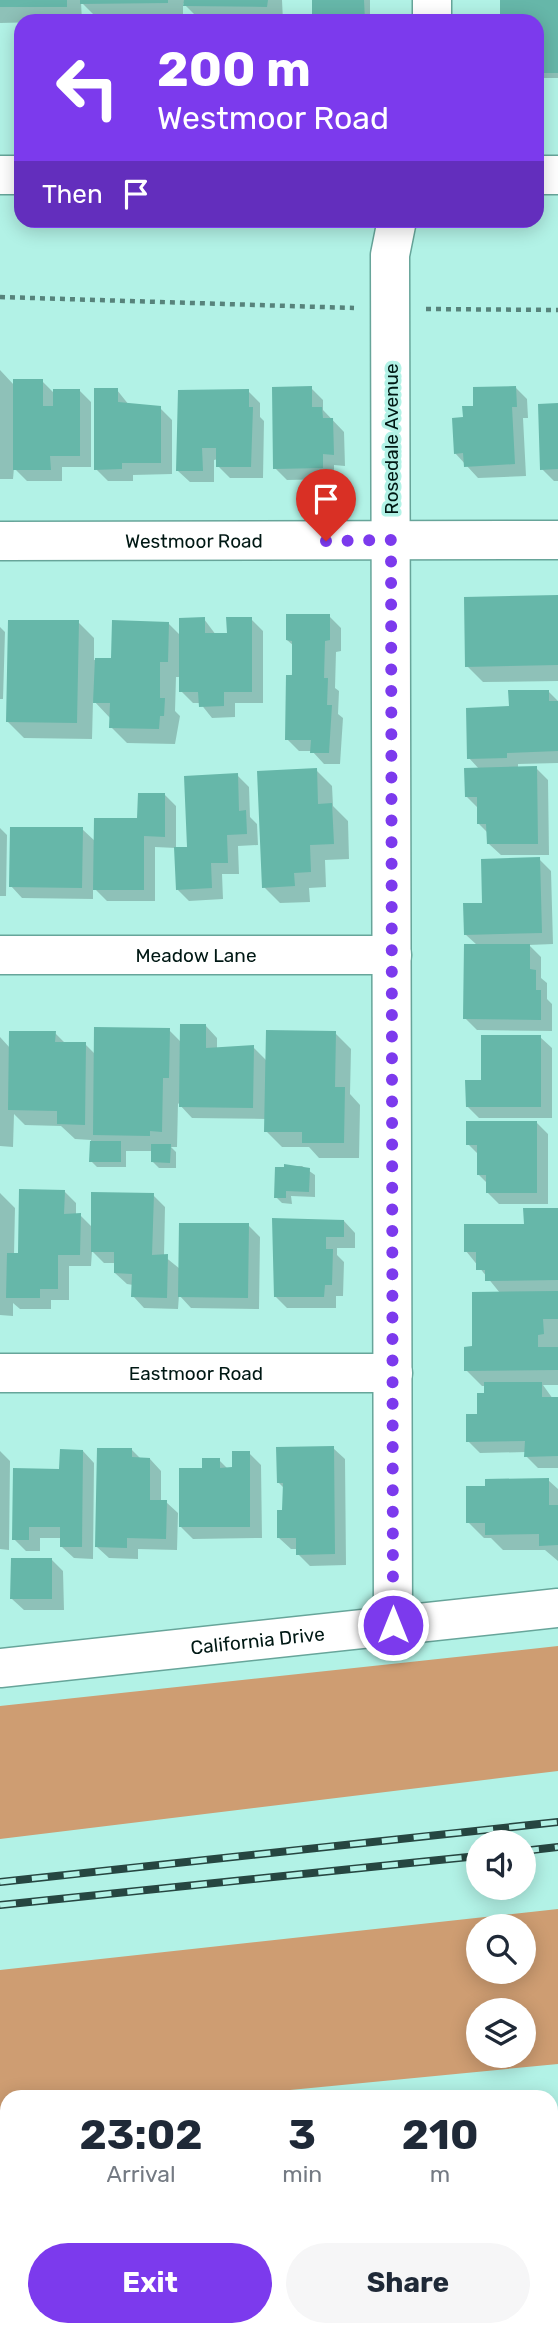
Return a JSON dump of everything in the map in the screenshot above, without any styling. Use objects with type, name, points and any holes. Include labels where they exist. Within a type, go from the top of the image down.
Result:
[{"type":"street","name":"Rosedale Avenue","points":[[393,1625],[390,255],[395,228]]},
{"type":"street","name":"Westmoor Road","points":[[0,541],[558,540]]},
{"type":"street","name":"Meadow Lane","points":[[0,955],[392,955]]},
{"type":"street","name":"Eastmoor Road","points":[[0,1373],[393,1373]]},
{"type":"street","name":"California Drive","points":[[0,1668],[558,1608]]},
{"type":"path","points":[[0,297],[390,309],[558,310]]},
{"type":"shaded area","points":[[558,1646],[558,1771],[0,1839],[0,1706]]},
{"type":"shaded area","points":[[558,1909],[558,2064],[536,2066],[536,1998],[466,1998],[466,2068],[517,2068],[291,2090],[0,2090],[0,1970],[466,1919],[466,1984],[536,1984],[536,1914],[512,1914]]},
{"type":"building","points":[[0,0],[67,0],[67,7],[0,7]]},
{"type":"building","points":[[80,0],[168,0],[168,3],[80,4]]},
{"type":"building","points":[[184,0],[268,0],[267,7],[183,6]]},
{"type":"building","points":[[312,0],[364,0],[365,14],[312,14]]},
{"type":"building","points":[[500,0],[558,0],[558,73],[544,73],[544,14],[500,14]]},
{"type":"building","points":[[13,379],[43,379],[43,406],[53,406],[53,389],[80,389],[80,456],[50,456],[51,470],[13,470]]},
{"type":"building","points":[[312,386],[312,407],[322,407],[323,418],[333,418],[334,455],[323,454],[323,468],[273,469],[272,387]]},
{"type":"building","points":[[516,386],[517,407],[512,407],[515,464],[464,467],[463,453],[454,454],[452,418],[463,417],[462,406],[473,406],[473,387]]},
{"type":"building","points":[[94,388],[118,388],[118,402],[161,406],[161,463],[122,463],[122,469],[94,470]]},
{"type":"building","points":[[249,389],[249,407],[253,407],[251,467],[216,467],[216,448],[202,448],[203,471],[176,471],[178,390]]},
{"type":"building","points":[[558,403],[558,469],[540,470],[538,404]]},
{"type":"building","points":[[558,595],[558,665],[465,667],[464,597]]},
{"type":"building","points":[[286,614],[330,614],[330,640],[325,641],[324,678],[328,678],[327,705],[332,705],[329,753],[310,753],[311,740],[285,740],[286,675],[292,675],[292,641],[286,640]]},
{"type":"building","points":[[205,617],[205,633],[227,633],[226,617],[252,617],[252,692],[224,692],[224,706],[199,707],[198,692],[179,692],[179,618]]},
{"type":"building","points":[[8,620],[79,620],[77,723],[6,722]]},
{"type":"building","points":[[112,620],[169,622],[168,662],[160,662],[160,698],[165,698],[164,716],[160,716],[159,729],[109,728],[110,703],[93,703],[95,658],[111,658]]},
{"type":"building","points":[[508,690],[549,690],[549,701],[558,701],[558,751],[507,753],[507,758],[467,759],[466,708],[509,706]]},
{"type":"building","points":[[537,766],[538,844],[487,844],[486,824],[477,824],[477,797],[465,797],[464,768]]},
{"type":"building","points":[[317,768],[318,804],[332,803],[334,844],[310,845],[311,872],[294,873],[295,886],[262,888],[257,771]]},
{"type":"building","points":[[238,773],[239,811],[246,810],[247,834],[227,835],[228,863],[211,863],[212,888],[176,890],[174,847],[187,847],[184,776]]},
{"type":"building","points":[[138,793],[165,793],[165,837],[144,836],[144,890],[93,890],[94,818],[137,818]]},
{"type":"building","points":[[10,827],[83,827],[82,888],[9,887]]},
{"type":"building","points":[[540,857],[542,933],[464,935],[463,903],[482,903],[481,859]]},
{"type":"building","points":[[464,944],[530,944],[530,969],[536,970],[536,990],[541,990],[541,1020],[463,1019]]},
{"type":"building","points":[[180,1024],[206,1024],[206,1048],[254,1045],[253,1108],[179,1107]]},
{"type":"building","points":[[94,1027],[170,1028],[169,1078],[163,1078],[162,1132],[150,1131],[150,1136],[93,1135]]},
{"type":"building","points":[[266,1030],[336,1031],[335,1087],[345,1087],[344,1143],[302,1143],[302,1132],[264,1132]]},
{"type":"building","points":[[9,1031],[56,1031],[55,1042],[86,1042],[85,1125],[57,1124],[57,1111],[8,1110]]},
{"type":"building","points":[[481,1035],[541,1035],[541,1107],[466,1107],[465,1080],[481,1080]]},
{"type":"building","points":[[466,1121],[537,1121],[537,1193],[486,1193],[486,1175],[477,1175],[477,1145],[466,1145]]},
{"type":"building","points":[[90,1141],[121,1141],[121,1162],[89,1162]]},
{"type":"building","points":[[151,1144],[171,1144],[170,1163],[151,1162]]},
{"type":"building","points":[[284,1164],[310,1168],[309,1192],[286,1191],[286,1198],[274,1198],[275,1167],[284,1167]]},
{"type":"building","points":[[19,1189],[65,1190],[64,1214],[81,1213],[80,1255],[58,1255],[58,1289],[40,1289],[40,1298],[6,1298],[7,1253],[18,1253]]},
{"type":"building","points":[[91,1192],[154,1193],[152,1255],[168,1254],[167,1298],[131,1297],[132,1274],[114,1273],[114,1252],[91,1252]]},
{"type":"building","points":[[523,1208],[558,1208],[558,1280],[485,1281],[485,1270],[476,1270],[476,1252],[464,1252],[464,1224],[524,1224]]},
{"type":"building","points":[[272,1218],[344,1220],[344,1237],[326,1237],[326,1249],[333,1249],[332,1285],[325,1285],[324,1297],[274,1297]]},
{"type":"building","points":[[179,1223],[249,1223],[248,1298],[178,1297]]},
{"type":"building","points":[[558,1291],[558,1319],[543,1319],[544,1334],[538,1335],[538,1347],[558,1347],[558,1370],[464,1371],[464,1347],[472,1346],[472,1292]]},
{"type":"building","points":[[484,1382],[542,1382],[542,1397],[558,1397],[558,1456],[524,1457],[525,1441],[466,1442],[466,1414],[477,1414],[477,1393],[484,1393]]},
{"type":"building","points":[[334,1446],[335,1554],[296,1555],[296,1538],[277,1538],[277,1510],[282,1510],[283,1483],[277,1483],[276,1447]]},
{"type":"building","points":[[97,1448],[132,1448],[132,1457],[150,1458],[150,1500],[167,1500],[166,1539],[127,1538],[127,1548],[95,1547]]},
{"type":"building","points":[[60,1449],[83,1450],[82,1547],[60,1547],[60,1527],[29,1527],[29,1540],[12,1540],[13,1468],[59,1469]]},
{"type":"building","points":[[232,1451],[250,1451],[250,1527],[179,1527],[179,1468],[202,1468],[202,1458],[220,1458],[220,1468],[232,1467]]},
{"type":"building","points":[[549,1478],[549,1505],[558,1505],[558,1545],[539,1546],[539,1534],[485,1535],[485,1523],[466,1523],[466,1486],[485,1486],[485,1479]]},
{"type":"building","points":[[11,1558],[52,1558],[52,1599],[10,1599]]},
{"type":"railway","points":[[0,1882],[558,1822]]},
{"type":"railway","points":[[536,1850],[558,1847]]},
{"type":"railway","points":[[0,1905],[466,1857]]},
{"type":"route","points":[[326,541],[391,540],[393,1625]]}]
